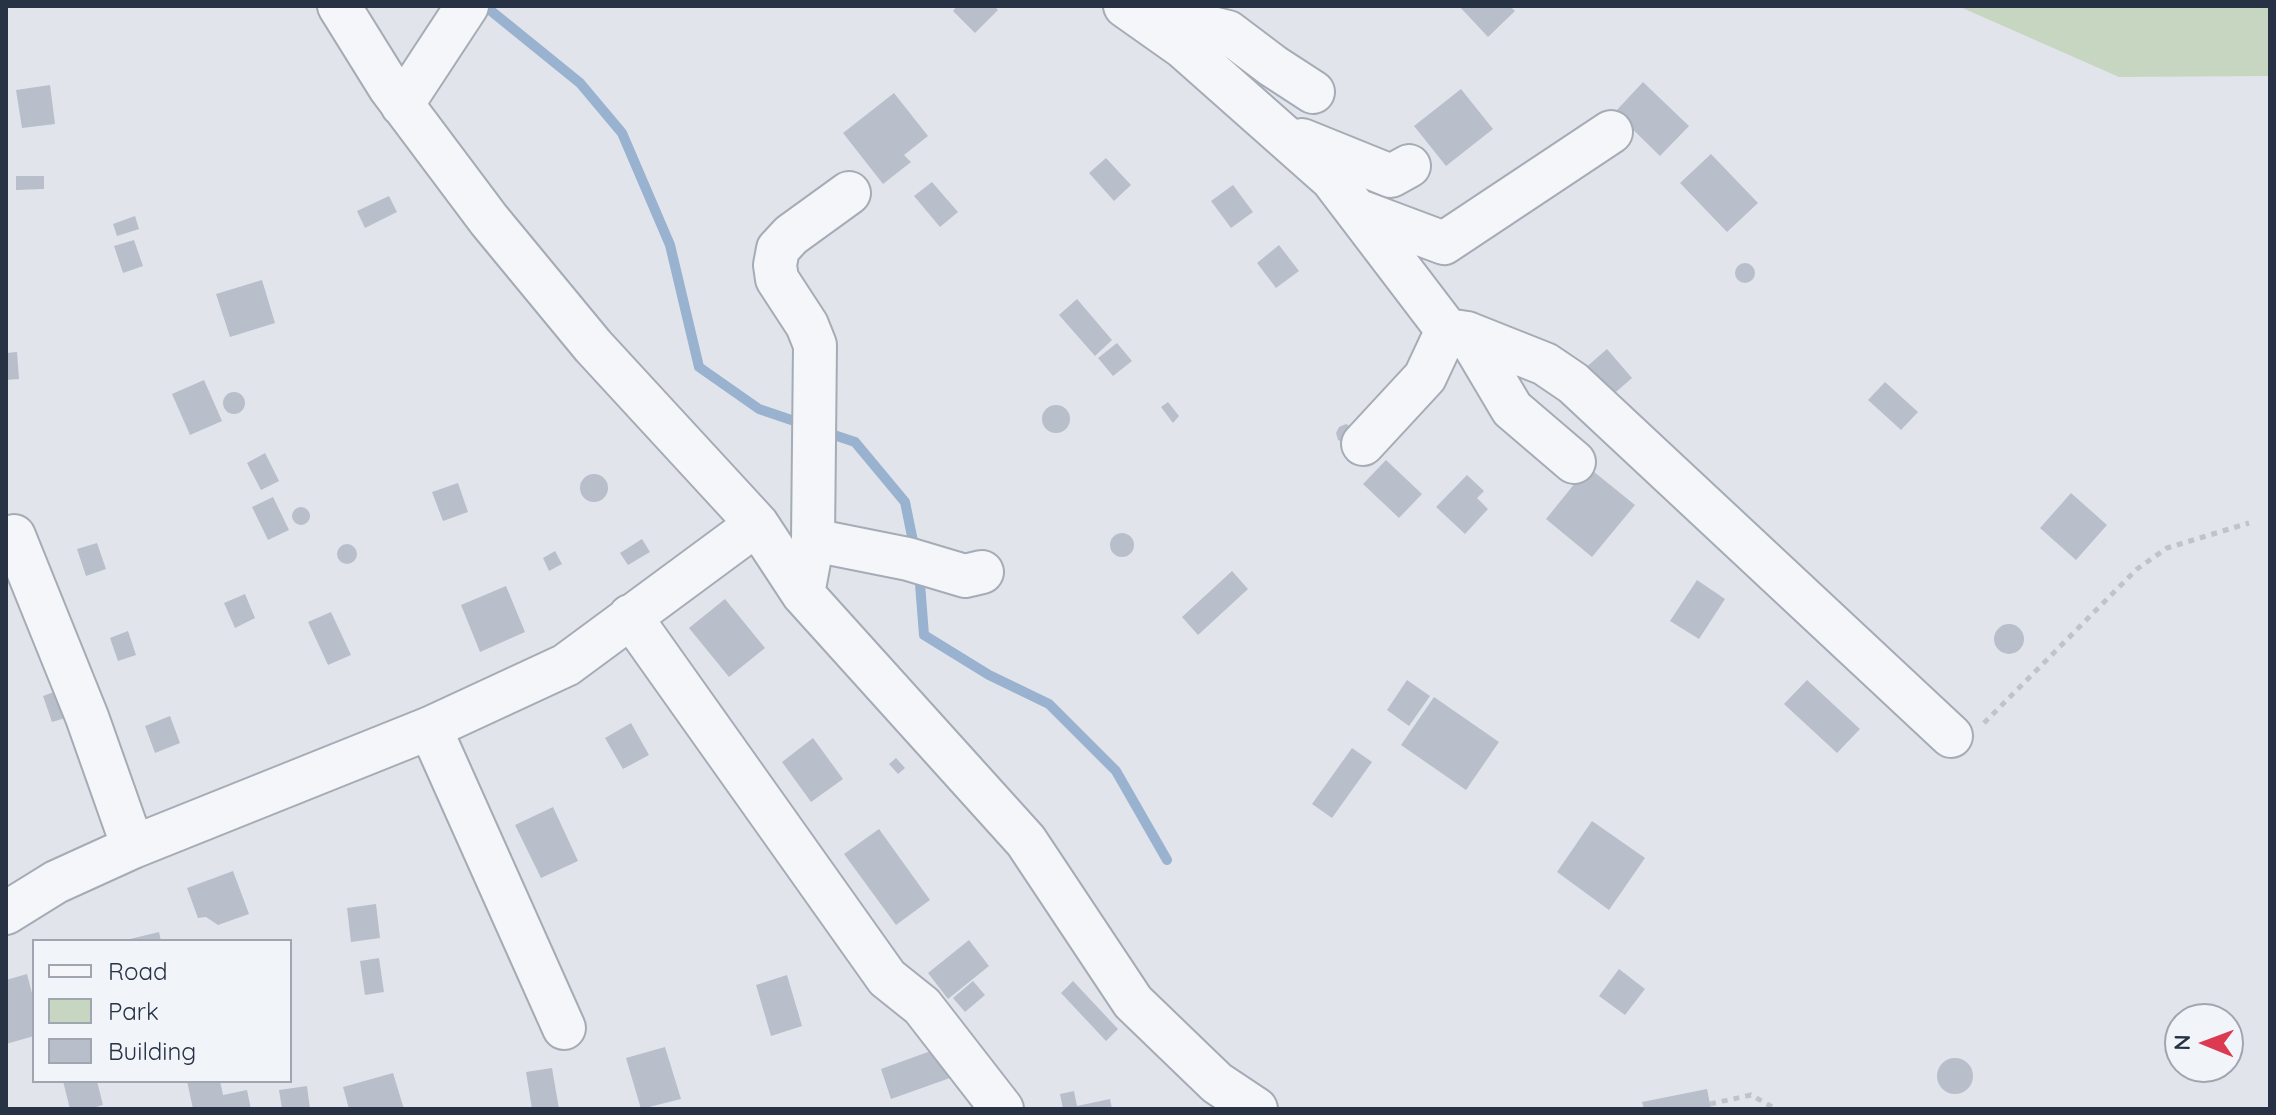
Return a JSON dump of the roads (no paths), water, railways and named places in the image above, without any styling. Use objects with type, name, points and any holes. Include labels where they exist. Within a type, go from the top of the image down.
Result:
[{"type":"street","points":[[339,6],[402,105],[489,220],[593,346],[757,524],[803,594],[1026,841],[1133,1002],[1217,1083],[1256,1109]]},
{"type":"street","points":[[402,105],[467,6]]},
{"type":"street","points":[[1125,6],[1181,6]]},
{"type":"street","points":[[1125,6],[1228,32],[1313,92]]},
{"type":"street","points":[[1125,6],[1183,47],[1332,179],[1457,331],[1512,409],[1574,462]]},
{"type":"street","points":[[1279,131],[1391,176],[1409,166]]},
{"type":"street","points":[[1355,210],[1444,243],[1611,132]]},
{"type":"street","points":[[803,594],[813,540],[815,345],[807,325],[777,279],[775,265],[778,249],[791,235],[849,193]]},
{"type":"street","points":[[1363,444],[1425,377],[1457,331]]},
{"type":"street","points":[[1457,331],[1545,364],[1573,383],[1951,736]]},
{"type":"street","points":[[6,913],[56,882],[133,847],[430,728],[566,665],[757,524]]},
{"type":"street","points":[[14,536],[87,717],[133,847]]},
{"type":"street","points":[[813,540],[908,559],[965,576],[982,572]]},
{"type":"street","points":[[630,616],[887,978],[922,1006],[1002,1109]]},
{"type":"street","points":[[430,728],[564,1028]]},
{"type":"waterway","points":[[485,6],[580,83],[622,133],[670,245],[699,367],[759,409],[806,425]]},
{"type":"waterway","points":[[825,432],[855,442],[905,502],[915,551]]},
{"type":"waterway","points":[[919,571],[924,635],[989,675],[1049,704],[1116,771],[1167,860]]}]
